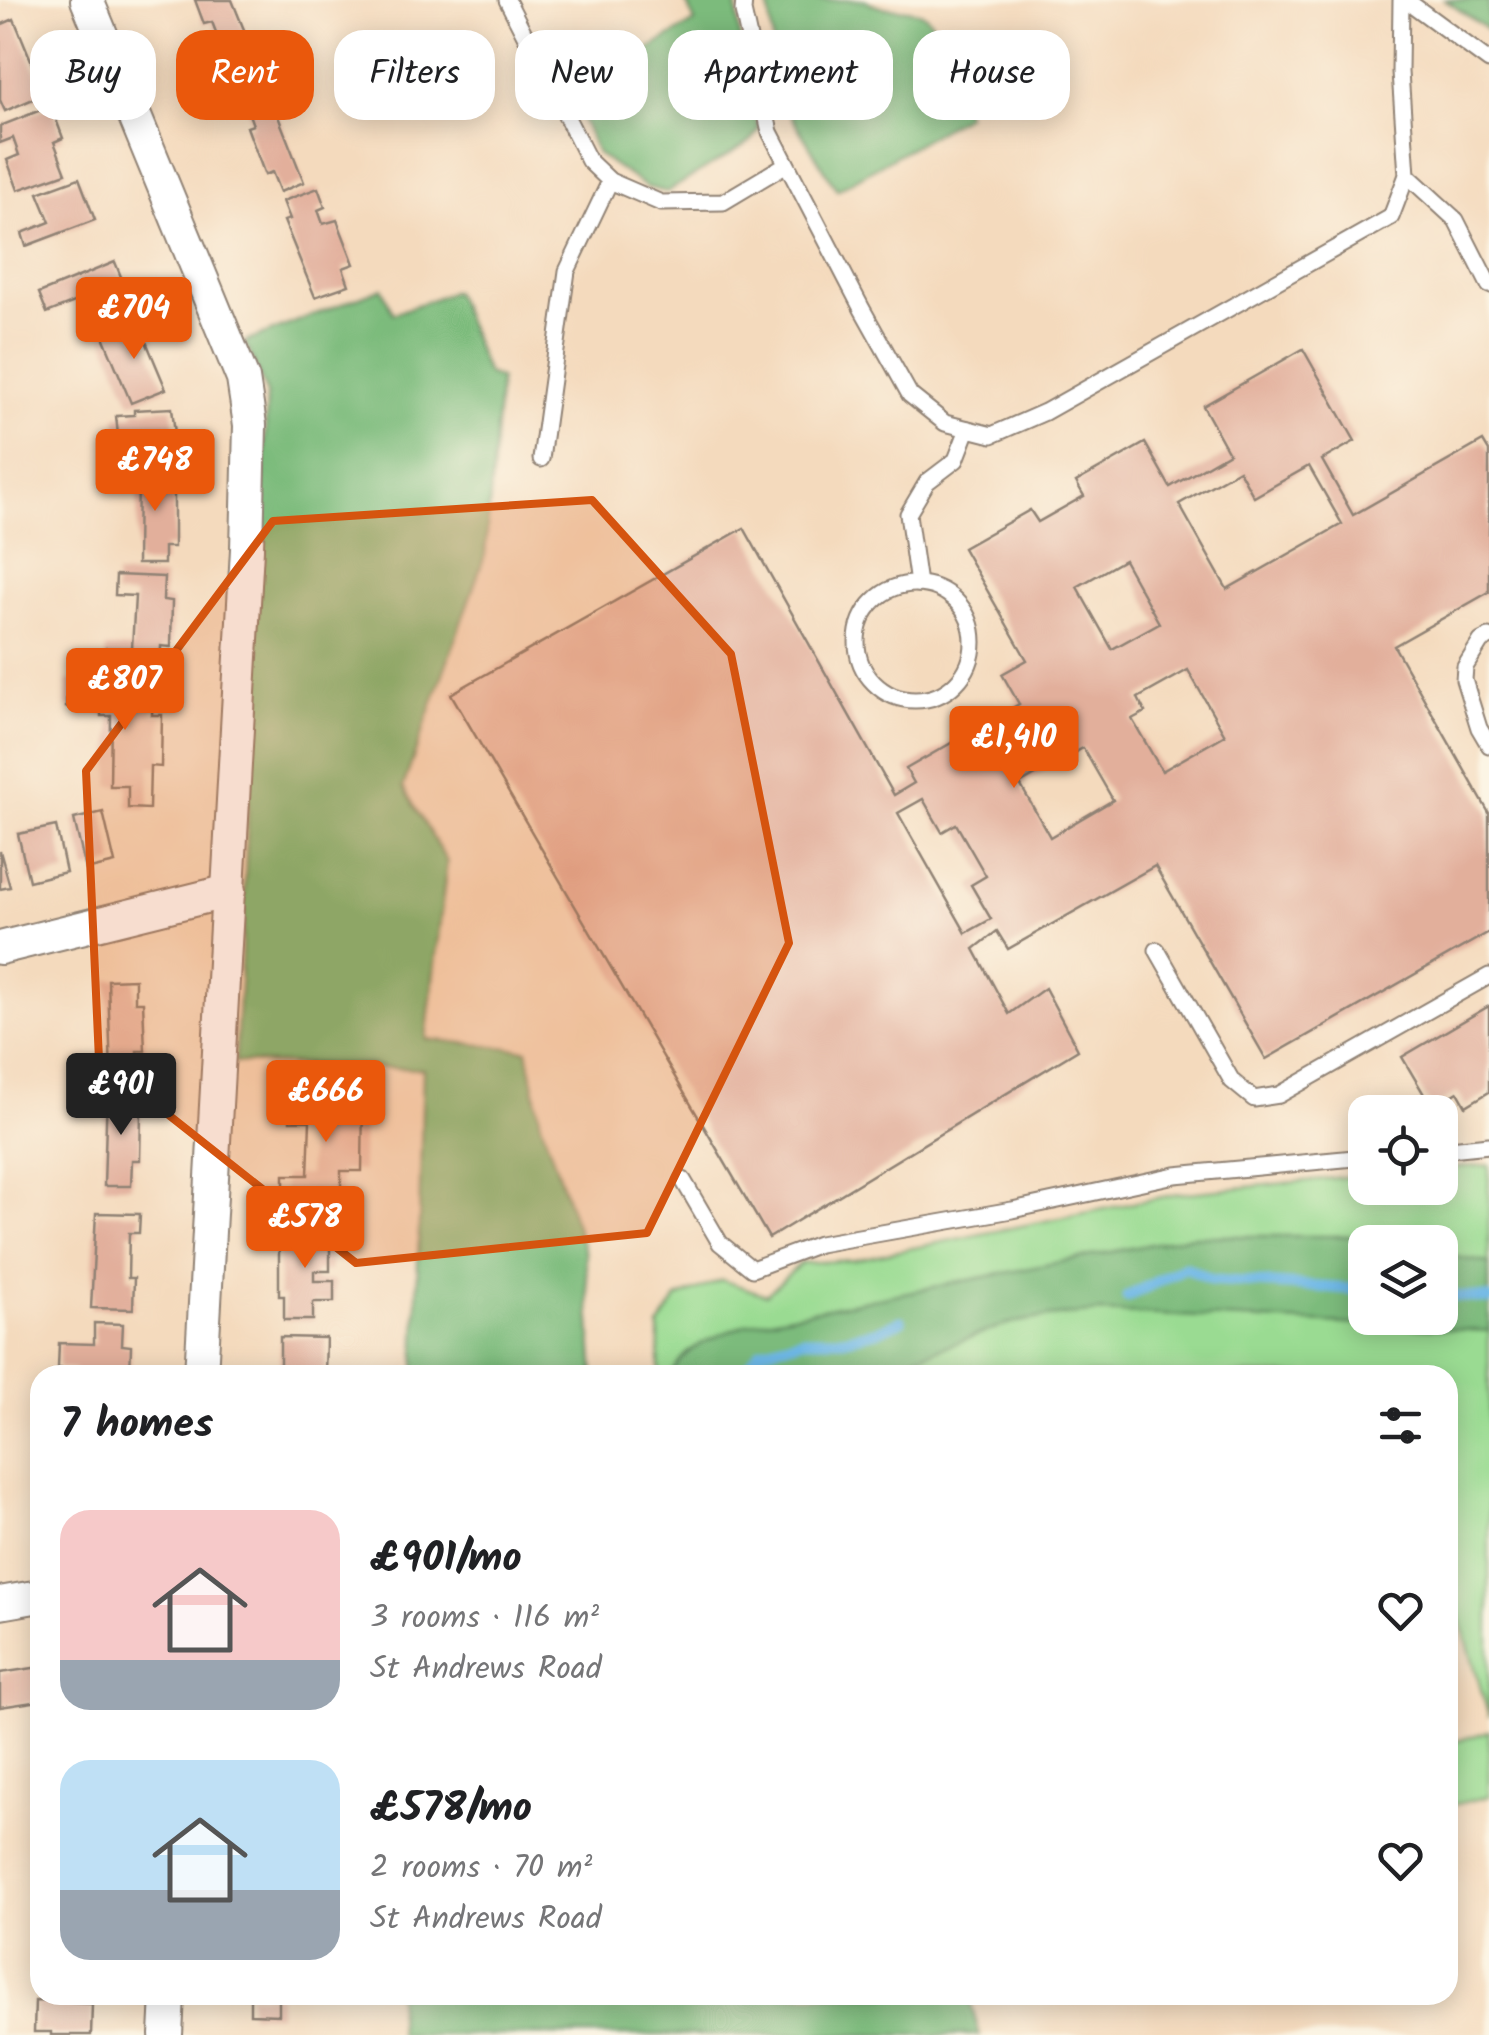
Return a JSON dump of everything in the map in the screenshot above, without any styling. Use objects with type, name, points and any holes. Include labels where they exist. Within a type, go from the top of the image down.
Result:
[{"type":"street","points":[[87,0],[243,380],[250,425],[229,891],[202,1365]]},
{"type":"street","points":[[0,948],[229,891]]},
{"type":"street","points":[[0,1603],[30,1598]]},
{"type":"street","points":[[166,2035],[168,2005]]},
{"type":"lane","points":[[507,0],[590,160],[610,181],[661,202],[722,202],[785,165]]},
{"type":"lane","points":[[744,0],[743,11],[770,132],[910,395],[945,423],[992,435],[1045,412],[1391,216],[1407,174],[1400,72],[1404,0]]},
{"type":"lane","points":[[1404,0],[1489,61]]},
{"type":"lane","points":[[1407,174],[1456,220],[1489,285]]},
{"type":"lane","points":[[541,459],[567,271],[610,181]]},
{"type":"lane","points":[[918,584],[908,514],[927,482],[956,460],[968,429]]},
{"type":"lane","points":[[918,584],[946,592],[960,604],[970,621],[974,640],[972,659],[963,677],[932,699],[912,700],[893,696],[876,686],[864,672],[857,654],[856,634],[862,616],[874,600],[890,589],[918,584]]},
{"type":"lane","points":[[1489,636],[1481,641],[1465,667],[1464,680],[1479,728],[1489,745]]},
{"type":"lane","points":[[1158,950],[1232,1080],[1254,1100],[1280,1094],[1489,976]]},
{"type":"lane","points":[[1458,1148],[1489,1145]]},
{"type":"lane","points":[[683,1180],[720,1243],[752,1269],[819,1244],[1012,1210],[1175,1175],[1348,1159]]},
{"type":"highlighted area","points":[[592,500],[731,654],[789,943],[647,1233],[356,1263],[99,1060],[86,771],[273,521]]},
{"type":"green space","points":[[685,0],[736,0],[739,30],[681,30],[695,22]]},
{"type":"green space","points":[[768,0],[866,0],[878,6],[921,13],[936,30],[913,30],[913,120],[957,120],[837,190],[793,120],[893,120],[893,30],[772,30]]},
{"type":"green space","points":[[1445,0],[1489,0],[1489,31]]},
{"type":"green space","points":[[668,38],[668,120],[756,120],[759,129],[750,142],[667,192],[646,187],[597,154],[583,120],[648,120],[648,50]]},
{"type":"green space","points":[[382,288],[393,314],[454,291],[487,374],[500,379],[485,555],[403,787],[447,862],[426,1039],[527,1050],[541,1123],[585,1252],[593,1365],[415,1365],[423,1069],[235,1062],[267,394],[245,342]]},
{"type":"green space","points":[[1489,1165],[1489,1717],[1458,1610],[1458,1365],[659,1365],[659,1326],[677,1298],[722,1280],[766,1295],[801,1263],[854,1260],[1177,1194],[1348,1177],[1348,1205],[1458,1205],[1458,1168]]},
{"type":"green space","points":[[1192,1236],[1348,1236],[1348,1324],[1100,1312],[1011,1323],[894,1365],[677,1365],[692,1349],[746,1324]]},
{"type":"green space","points":[[1458,1257],[1489,1263],[1489,1331],[1458,1329]]},
{"type":"green space","points":[[1489,1731],[1489,1796],[1458,1804],[1458,1741]]},
{"type":"green space","points":[[398,2005],[971,2005],[980,2035],[399,2035]]},
{"type":"building","points":[[195,0],[232,0],[244,30],[215,30],[212,22],[204,24]]},
{"type":"building","points":[[14,19],[30,58],[30,100],[5,111],[0,100],[0,25]]},
{"type":"building","points":[[30,114],[30,120],[56,120],[63,138],[54,142],[66,173],[18,190],[7,160],[19,155],[13,138],[0,143],[0,126]]},
{"type":"building","points":[[251,120],[279,120],[304,182],[280,192],[272,172],[265,175],[247,127],[253,125]]},
{"type":"building","points":[[79,178],[95,220],[26,246],[22,233],[50,222],[38,193]]},
{"type":"building","points":[[318,188],[325,207],[318,210],[323,224],[337,220],[354,264],[343,268],[349,285],[315,297],[284,221],[290,219],[283,201]]},
{"type":"building","points":[[115,262],[128,294],[92,309],[87,297],[47,313],[39,293]]},
{"type":"building","points":[[137,320],[166,389],[131,403],[102,334]]},
{"type":"building","points":[[1303,349],[1355,441],[1322,460],[1353,515],[1483,441],[1489,451],[1489,592],[1394,646],[1489,813],[1489,932],[1266,1059],[1155,866],[1008,949],[997,931],[974,949],[1009,1014],[1045,988],[1078,1050],[769,1238],[451,694],[744,528],[894,795],[914,783],[906,769],[1019,704],[1002,674],[1027,660],[963,548],[1030,510],[1038,522],[1084,496],[1076,482],[1145,443],[1170,487],[1229,453],[1203,406]],"holes":[[[1309,466],[1342,524],[1227,589],[1179,504],[1239,470],[1254,497]],[[1124,560],[1159,623],[1112,649],[1077,587]],[[1188,670],[1225,735],[1162,771],[1132,719],[1145,712],[1138,698]],[[1083,748],[1113,800],[1050,837],[1020,784]],[[923,799],[942,832],[956,824],[986,876],[971,885],[991,919],[966,933],[898,813]]]},
{"type":"building","points":[[172,408],[178,459],[121,464],[116,416],[134,415],[134,410]]},
{"type":"building","points":[[138,468],[174,468],[174,547],[164,547],[164,564],[137,564]]},
{"type":"building","points":[[116,575],[164,577],[163,600],[172,601],[171,647],[161,646],[160,667],[105,665],[106,648],[132,648],[135,596],[115,595]]},
{"type":"building","points":[[67,680],[124,682],[124,692],[153,693],[152,715],[162,715],[161,767],[150,766],[149,809],[128,808],[128,786],[110,786],[111,716],[101,716],[101,708],[66,707]]},
{"type":"building","points":[[103,812],[115,863],[86,870],[74,819]]},
{"type":"building","points":[[56,826],[66,872],[29,881],[18,834]]},
{"type":"building","points":[[0,851],[10,887],[0,889]]},
{"type":"building","points":[[135,979],[135,1002],[143,1002],[145,1051],[137,1051],[137,1075],[111,1076],[108,980]]},
{"type":"building","points":[[1489,1006],[1489,1092],[1466,1106],[1458,1092],[1424,1095],[1402,1057]]},
{"type":"building","points":[[290,1088],[357,1092],[363,1099],[362,1171],[341,1171],[341,1207],[284,1207],[284,1175],[308,1175],[310,1121],[290,1121]]},
{"type":"building","points":[[107,1090],[134,1091],[133,1112],[141,1113],[140,1160],[132,1160],[131,1186],[104,1186]]},
{"type":"building","points":[[96,1213],[140,1214],[139,1233],[129,1233],[128,1278],[134,1278],[133,1309],[91,1308]]},
{"type":"building","points":[[330,1226],[330,1271],[314,1271],[314,1281],[334,1281],[334,1302],[313,1302],[313,1320],[284,1320],[284,1296],[279,1296],[279,1247],[286,1247],[286,1227]]},
{"type":"building","points":[[94,1323],[123,1324],[122,1345],[131,1346],[130,1365],[58,1365],[59,1343],[94,1344]]},
{"type":"building","points":[[280,1337],[326,1338],[325,1365],[280,1365]]},
{"type":"building","points":[[30,1668],[30,1702],[0,1707],[0,1673]]},
{"type":"building","points":[[35,2005],[92,2005],[91,2035],[34,2032]]},
{"type":"building","points":[[250,2005],[279,2005],[279,2015],[250,2014]]},
{"type":"waterway","points":[[1127,1297],[1185,1267],[1212,1280],[1348,1289]]},
{"type":"waterway","points":[[1458,1296],[1489,1299]]},
{"type":"waterway","points":[[750,1365],[760,1351],[804,1339],[843,1339],[901,1321]]}]
